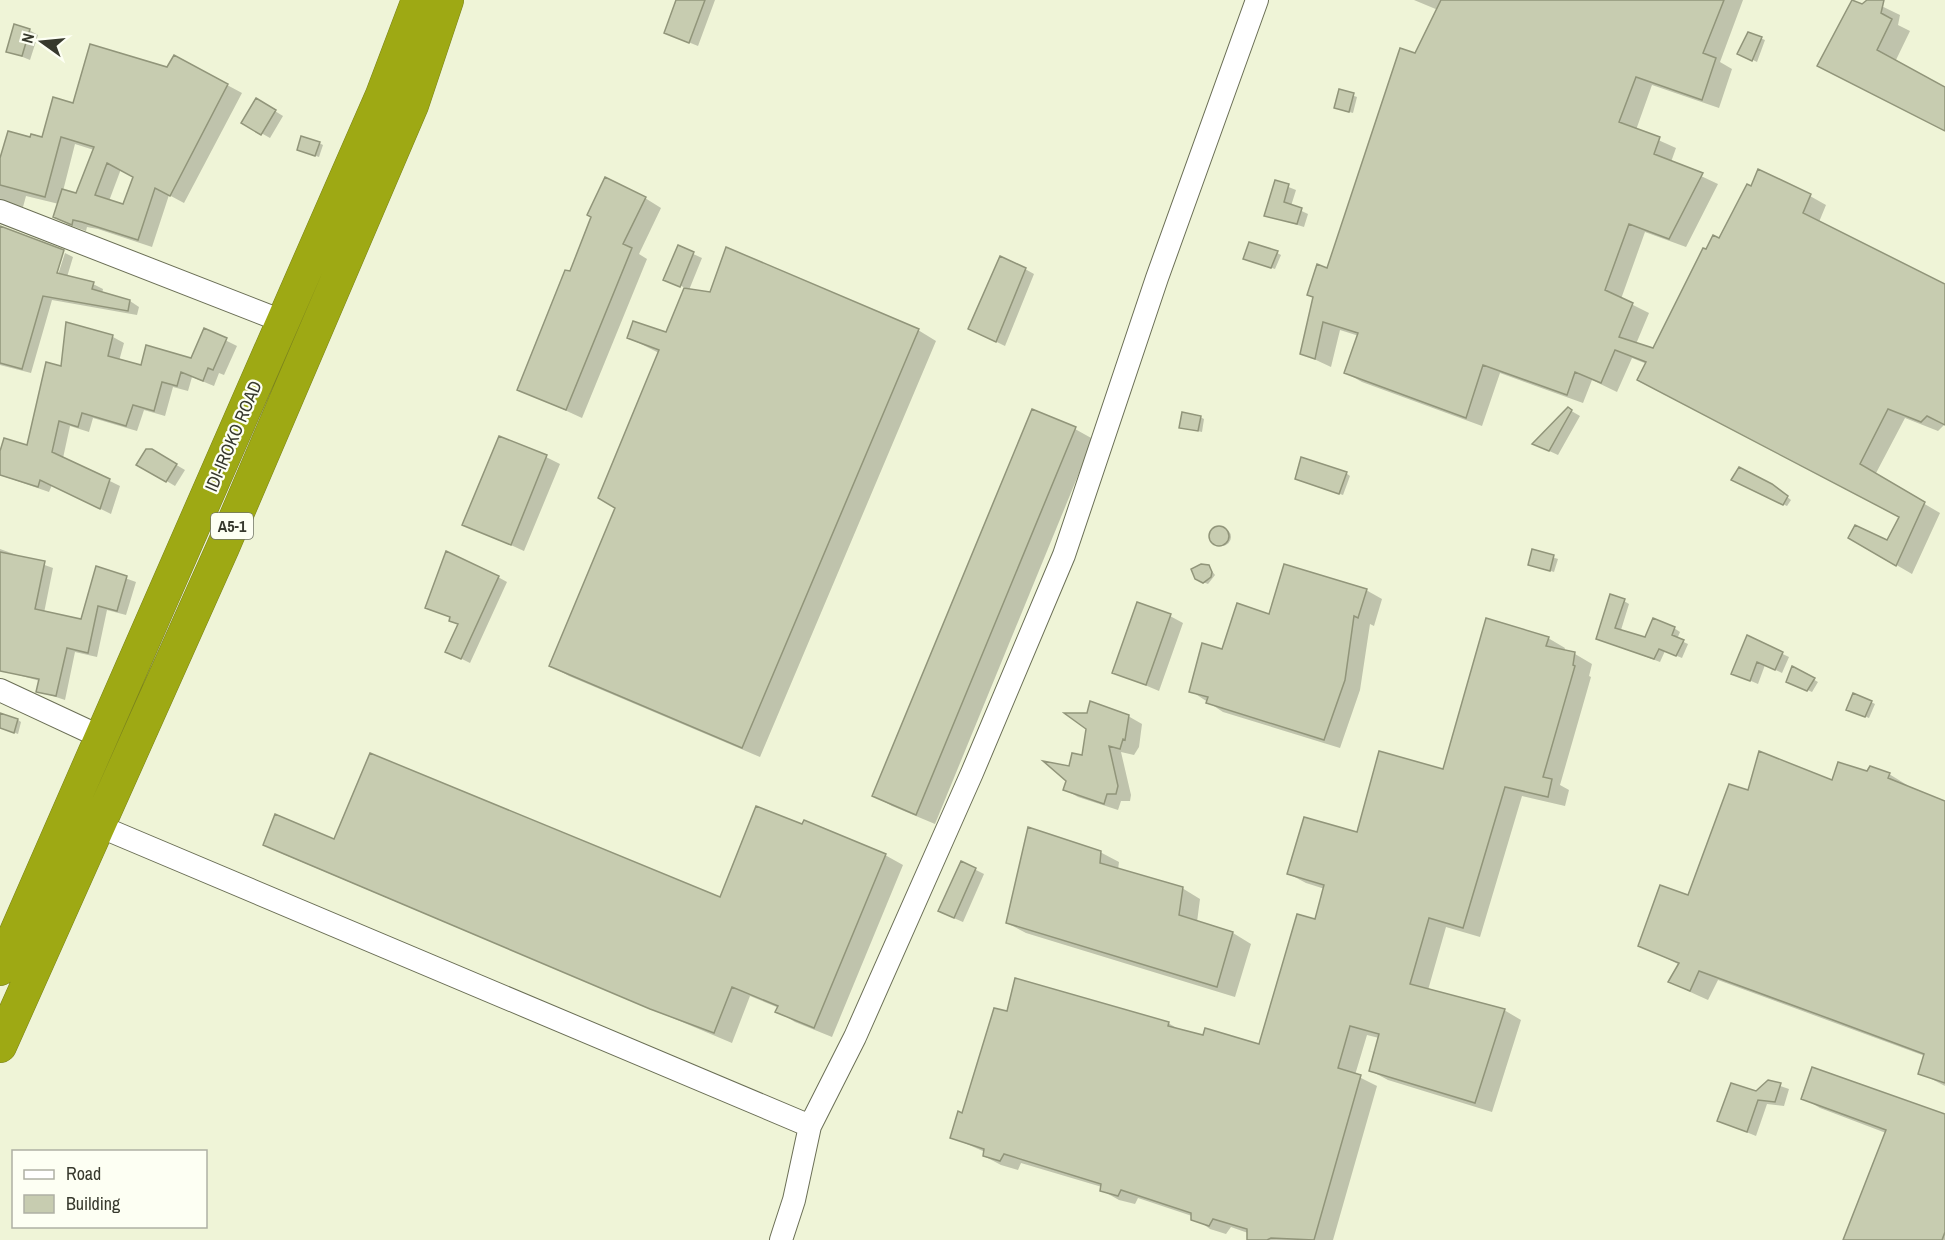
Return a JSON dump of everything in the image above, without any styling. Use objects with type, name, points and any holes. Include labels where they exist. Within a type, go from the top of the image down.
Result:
[{"type":"highway","name":"IDI-IROKO ROAD","points":[[0,969],[103,738],[382,95],[418,0]]},
{"type":"highway","name":"A5-1","points":[[0,1046],[223,547],[412,105],[447,0]]},
{"type":"street","points":[[781,1240],[794,1200],[810,1126],[855,1037],[972,773],[1064,555],[1157,278],[1257,0]]},
{"type":"street","points":[[0,211],[282,321]]},
{"type":"street","points":[[0,690],[103,738]]},
{"type":"street","points":[[69,811],[98,828],[810,1126]]},
{"type":"building","points":[[676,0],[705,0],[689,43],[664,33]]},
{"type":"building","points":[[1441,0],[1724,0],[1703,53],[1716,58],[1702,100],[1636,77],[1619,122],[1660,137],[1654,154],[1703,173],[1669,239],[1629,224],[1605,290],[1633,303],[1619,337],[1653,348],[1703,248],[1706,249],[1713,235],[1719,238],[1747,184],[1751,186],[1758,169],[1811,194],[1803,213],[1945,284],[1945,425],[1927,416],[1921,422],[1888,409],[1860,464],[1925,502],[1896,566],[1848,538],[1855,525],[1887,540],[1899,517],[1637,380],[1646,362],[1615,350],[1601,383],[1575,372],[1567,395],[1483,365],[1466,418],[1344,373],[1358,333],[1323,322],[1315,359],[1300,354],[1313,297],[1307,295],[1317,264],[1327,268],[1400,48],[1415,53]]},
{"type":"building","points":[[1852,0],[1862,4],[1867,0],[1884,0],[1881,13],[1892,19],[1877,50],[1945,87],[1945,131],[1817,66]]},
{"type":"building","points":[[14,24],[30,29],[22,56],[6,52]]},
{"type":"building","points":[[1748,32],[1762,37],[1752,61],[1737,54]]},
{"type":"building","points":[[90,44],[167,67],[174,55],[228,84],[170,196],[155,188],[138,240],[82,222],[73,220],[72,225],[53,217],[62,189],[76,193],[94,147],[61,137],[45,197],[0,185],[0,158],[8,131],[30,137],[31,134],[42,137],[53,97],[73,103]],"holes":[[[107,163],[133,177],[123,204],[95,195]]]},
{"type":"building","points":[[1339,89],[1354,93],[1349,112],[1334,108]]},
{"type":"building","points":[[256,98],[276,110],[261,135],[241,123]]},
{"type":"building","points":[[301,136],[320,142],[315,156],[297,150]]},
{"type":"building","points":[[605,177],[646,197],[623,244],[632,248],[566,410],[517,390],[565,270],[570,271],[591,217],[587,215]]},
{"type":"building","points":[[1275,180],[1289,184],[1284,202],[1302,208],[1297,224],[1264,216]]},
{"type":"building","points":[[0,226],[64,250],[57,273],[94,282],[92,289],[130,300],[128,311],[43,296],[22,369],[0,363]]},
{"type":"building","points":[[1249,242],[1278,251],[1271,268],[1243,259]]},
{"type":"building","points":[[678,245],[694,252],[680,287],[663,280]]},
{"type":"building","points":[[726,247],[919,329],[742,748],[549,666],[615,508],[598,498],[659,350],[627,338],[633,321],[666,332],[684,288],[710,292]]},
{"type":"building","points":[[1000,256],[1026,268],[996,342],[968,329]]},
{"type":"building","points":[[66,322],[113,335],[108,356],[141,365],[146,345],[191,358],[204,328],[227,338],[213,370],[208,368],[203,381],[181,372],[177,386],[162,382],[154,411],[133,405],[126,426],[82,413],[78,427],[59,421],[52,452],[110,479],[100,509],[40,480],[38,487],[0,475],[0,451],[4,438],[27,445],[46,362],[61,366]]},
{"type":"building","points":[[1568,407],[1572,410],[1549,451],[1532,444]]},
{"type":"building","points":[[1032,409],[1076,427],[916,815],[872,796]]},
{"type":"building","points":[[1182,412],[1201,416],[1198,431],[1179,428]]},
{"type":"building","points":[[499,436],[547,455],[511,545],[462,525]]},
{"type":"building","points":[[146,449],[152,449],[177,464],[166,482],[136,465]]},
{"type":"building","points":[[1301,457],[1347,472],[1339,494],[1295,479]]},
{"type":"building","points":[[1739,467],[1772,484],[1788,496],[1783,505],[1731,480]]},
{"type":"building","points":[[1219,526],[1226,529],[1229,536],[1226,543],[1219,546],[1212,543],[1209,536],[1212,529]]},
{"type":"building","points":[[1532,549],[1554,555],[1550,571],[1528,565]]},
{"type":"building","points":[[446,551],[499,576],[461,659],[445,652],[458,624],[449,621],[450,617],[425,608]]},
{"type":"building","points":[[0,552],[45,561],[35,609],[81,619],[96,566],[127,576],[117,611],[98,606],[88,653],[67,648],[56,696],[36,692],[39,679],[0,671]]},
{"type":"building","points":[[1201,564],[1209,565],[1212,572],[1211,577],[1203,583],[1195,579],[1191,569]]},
{"type":"building","points":[[1284,564],[1367,589],[1358,618],[1354,616],[1345,680],[1324,740],[1206,703],[1208,697],[1189,692],[1202,643],[1222,649],[1237,603],[1269,614]]},
{"type":"building","points":[[1610,594],[1625,599],[1615,628],[1645,637],[1653,618],[1675,627],[1672,635],[1684,640],[1676,656],[1659,649],[1654,659],[1596,639]]},
{"type":"building","points":[[1137,602],[1171,614],[1146,685],[1112,673]]},
{"type":"building","points":[[1486,618],[1549,637],[1546,646],[1575,652],[1573,665],[1575,666],[1543,777],[1552,779],[1548,797],[1505,787],[1463,928],[1429,918],[1410,984],[1505,1009],[1475,1103],[1369,1071],[1379,1034],[1350,1026],[1338,1068],[1361,1075],[1314,1240],[1271,1238],[1247,1240],[1247,1229],[1213,1219],[1209,1226],[1191,1220],[1191,1213],[1121,1190],[1118,1196],[1100,1191],[1101,1184],[1004,1154],[1000,1161],[983,1156],[984,1149],[950,1138],[958,1111],[962,1113],[994,1008],[1007,1011],[1015,978],[1169,1022],[1168,1026],[1203,1035],[1205,1028],[1259,1044],[1297,914],[1315,919],[1324,885],[1287,874],[1304,817],[1357,832],[1379,751],[1443,769]]},
{"type":"building","points":[[1747,635],[1783,652],[1775,670],[1757,662],[1750,681],[1731,674]]},
{"type":"building","points":[[1792,666],[1815,678],[1807,691],[1786,682]]},
{"type":"building","points":[[1853,693],[1872,701],[1865,717],[1846,710]]},
{"type":"building","points":[[1090,701],[1129,715],[1125,740],[1123,739],[1120,749],[1109,746],[1118,786],[1116,794],[1107,794],[1104,804],[1063,790],[1066,781],[1043,761],[1069,766],[1072,753],[1082,755],[1086,729],[1064,713],[1087,713]]},
{"type":"building","points":[[0,713],[18,719],[14,733],[0,728]]},
{"type":"building","points":[[1759,751],[1832,780],[1838,762],[1867,771],[1870,766],[1890,773],[1888,778],[1945,801],[1945,1083],[1918,1074],[1924,1054],[1699,971],[1690,991],[1668,982],[1679,963],[1638,946],[1660,885],[1688,895],[1729,784],[1748,790]]},
{"type":"building","points":[[370,753],[720,897],[756,806],[802,824],[804,820],[886,854],[814,1028],[775,1012],[778,1006],[732,987],[714,1033],[650,1009],[263,845],[275,814],[334,839]]},
{"type":"building","points":[[1028,827],[1101,851],[1100,863],[1183,887],[1179,915],[1233,932],[1217,987],[1006,923]]},
{"type":"building","points":[[961,861],[976,868],[954,918],[938,911]]},
{"type":"building","points":[[1812,1067],[1945,1114],[1945,1232],[1942,1240],[1843,1240],[1886,1130],[1801,1099]]},
{"type":"building","points":[[1768,1080],[1781,1083],[1775,1102],[1758,1100],[1747,1132],[1717,1121],[1731,1083],[1756,1091]]}]
